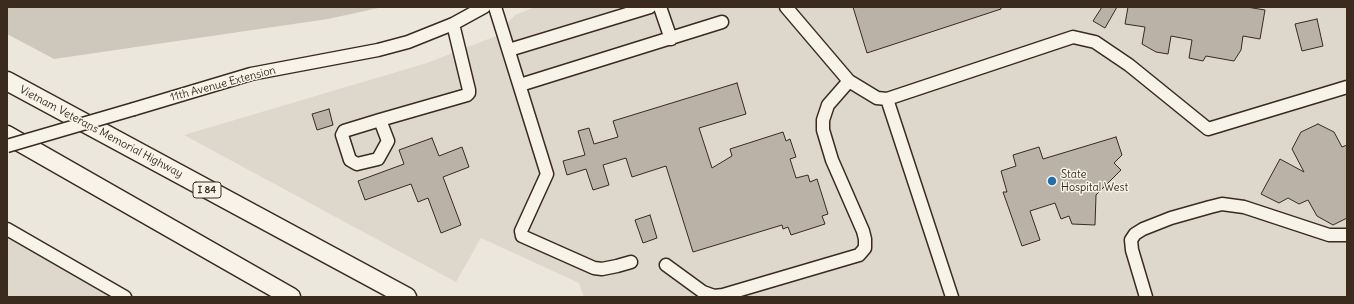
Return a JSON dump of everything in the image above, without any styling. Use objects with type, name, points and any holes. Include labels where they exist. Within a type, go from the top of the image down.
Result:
[{"type":"highway","name":"Vietnam Veterans Memorial Highway","points":[[7,81],[407,297]]},
{"type":"highway","points":[[7,135],[291,297]]},
{"type":"street","name":"11th Avenue Extension","points":[[7,146],[251,74],[393,46],[427,35],[453,24],[484,7]]},
{"type":"street","points":[[495,7],[547,174],[521,231],[522,236],[594,268],[602,269],[631,262]]},
{"type":"street","points":[[508,50],[650,7]]},
{"type":"street","points":[[660,7],[671,39]]},
{"type":"street","points":[[786,7],[849,81],[877,98],[887,99],[1073,37],[1096,42],[1128,65],[1208,129],[1347,87]]},
{"type":"street","points":[[520,86],[722,22]]},
{"type":"street","points":[[380,120],[467,95],[469,93],[453,24]]},
{"type":"street","points":[[666,265],[702,292],[714,296],[859,255],[865,248],[863,231],[832,160],[822,130],[823,120],[828,105],[849,81]]},
{"type":"street","points":[[887,99],[952,297]]},
{"type":"street","points":[[1146,297],[1132,250],[1131,240],[1135,234],[1143,228],[1178,216],[1222,204],[1244,207],[1329,236],[1347,234]]},
{"type":"street","points":[[7,229],[125,297]]},
{"type":"shaded area","points":[[7,7],[383,7],[328,19],[54,59],[7,34]]},
{"type":"shaded area","points":[[535,7],[1347,7],[1347,297],[584,297],[579,283],[481,238],[456,282],[184,135],[427,63],[496,36],[515,15]]},
{"type":"shaded area","points":[[7,222],[136,297],[7,297]]},
{"type":"building","points":[[853,7],[1001,7],[1001,9],[867,53]]},
{"type":"building","points":[[1102,7],[1117,7],[1105,28],[1093,21]]},
{"type":"building","points":[[1128,7],[1247,7],[1265,10],[1260,39],[1243,36],[1241,50],[1234,61],[1206,56],[1203,61],[1189,58],[1192,40],[1171,36],[1168,54],[1156,52],[1142,44],[1145,27],[1125,24]]},
{"type":"building","points":[[1317,19],[1323,46],[1302,51],[1295,24]]},
{"type":"building","points":[[737,83],[746,114],[699,128],[712,168],[732,156],[730,149],[783,132],[786,141],[790,139],[796,157],[790,159],[796,178],[808,175],[810,182],[817,179],[828,214],[822,216],[825,224],[791,235],[788,227],[783,229],[782,225],[693,252],[666,166],[632,177],[626,158],[603,165],[609,185],[593,190],[586,169],[567,175],[563,161],[585,155],[578,131],[589,128],[594,144],[618,137],[613,121]]},
{"type":"building","points":[[329,109],[333,125],[317,130],[312,114]]},
{"type":"building","points":[[1318,124],[1334,132],[1342,147],[1347,145],[1347,218],[1333,225],[1317,216],[1308,200],[1299,204],[1288,198],[1279,203],[1261,194],[1280,159],[1304,172],[1292,149],[1301,132]]},
{"type":"building","points":[[1116,137],[1122,155],[1114,163],[1121,170],[1096,195],[1095,225],[1072,224],[1069,216],[1061,219],[1055,203],[1030,211],[1040,240],[1022,246],[1003,192],[1007,192],[1001,171],[1016,166],[1013,155],[1039,147],[1043,159]]},
{"type":"building","points":[[432,138],[439,156],[462,147],[469,167],[443,177],[461,225],[441,233],[428,198],[418,202],[411,184],[365,200],[358,181],[404,164],[399,150]]},
{"type":"building","points":[[650,215],[657,238],[643,243],[635,220]]},
{"type":"place","name":"State Hospital West","points":[[1052,181]]}]
